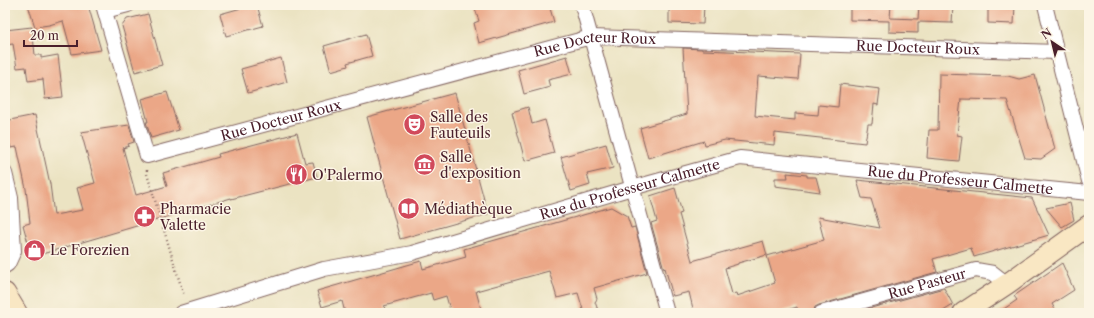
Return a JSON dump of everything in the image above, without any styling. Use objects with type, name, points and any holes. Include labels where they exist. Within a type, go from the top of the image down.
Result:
[{"type":"street","points":[[104,8],[128,5]]},
{"type":"street","points":[[582,5],[667,313]]},
{"type":"street","points":[[1045,5],[1089,181]]},
{"type":"street","name":"Rue Docteur Roux","points":[[104,8],[147,156],[591,37],[1057,52]]},
{"type":"street","name":"Rue du Professeur Calmette","points":[[185,312],[324,270],[412,253],[632,188],[740,158],[1089,193]]},
{"type":"street","points":[[5,173],[11,198],[14,251],[8,264],[5,266]]},
{"type":"street","points":[[963,313],[1007,284],[1089,225]]},
{"type":"street","name":"Rue Pasteur","points":[[821,313],[976,270],[994,273],[1007,284]]},
{"type":"street","points":[[5,293],[17,313]]},
{"type":"path","points":[[147,174],[185,312]]},
{"type":"building","points":[[28,5],[88,5],[101,50],[72,54],[63,21],[35,27]]},
{"type":"building","points":[[257,5],[263,26],[226,36],[220,14]]},
{"type":"building","points":[[474,5],[549,5],[554,22],[479,43],[474,23],[479,21]]},
{"type":"building","points":[[669,5],[704,5],[703,24],[669,23]]},
{"type":"building","points":[[850,5],[891,5],[890,18],[918,19],[919,5],[953,5],[952,23],[918,22],[918,33],[889,32],[889,21],[850,20]]},
{"type":"building","points":[[988,5],[1015,5],[1014,24],[988,23]]},
{"type":"building","points":[[148,14],[162,65],[135,72],[122,26],[127,19]]},
{"type":"building","points":[[32,27],[35,55],[41,55],[41,58],[58,55],[63,97],[45,99],[43,79],[28,81],[26,67],[17,68],[13,44],[5,45],[5,30]]},
{"type":"building","points":[[366,34],[372,56],[347,63],[348,66],[331,71],[324,46]]},
{"type":"building","points":[[683,48],[800,54],[798,79],[758,76],[755,116],[795,120],[795,113],[818,115],[819,105],[838,107],[840,84],[880,89],[878,105],[874,104],[872,124],[868,124],[865,143],[775,133],[774,145],[725,140],[705,145],[704,141],[648,158],[640,128],[687,114]]},
{"type":"building","points":[[567,56],[572,74],[548,80],[550,87],[524,94],[518,70]]},
{"type":"building","points":[[281,58],[287,82],[248,93],[241,69]]},
{"type":"building","points":[[939,74],[1008,76],[1019,79],[1035,75],[1055,149],[1041,159],[1025,158],[1007,100],[961,99],[957,135],[962,136],[959,161],[927,158],[929,130],[938,130]]},
{"type":"building","points":[[167,92],[179,130],[151,138],[146,122],[148,122],[142,99]]},
{"type":"building","points":[[455,93],[488,214],[400,239],[367,117]]},
{"type":"building","points":[[528,107],[532,124],[545,120],[554,153],[525,161],[512,112]]},
{"type":"building","points":[[35,115],[50,184],[54,215],[83,210],[77,188],[95,183],[81,132],[129,125],[134,142],[123,148],[136,195],[167,186],[163,173],[219,157],[218,154],[297,133],[305,163],[313,162],[317,177],[231,198],[32,257],[23,225],[30,223],[26,189],[17,147],[11,148],[5,129],[5,121]]},
{"type":"building","points":[[606,144],[613,168],[587,174],[590,185],[571,191],[561,157]]},
{"type":"building","points":[[787,173],[807,175],[807,177],[816,177],[820,192],[775,186],[775,178],[788,178]]},
{"type":"building","points":[[857,180],[1032,198],[1049,235],[974,257],[971,248],[933,259],[937,272],[819,305],[815,307],[813,313],[798,313],[797,307],[777,313],[694,313],[689,292],[673,296],[651,223],[657,221],[650,196],[675,188],[682,213],[679,214],[692,261],[763,241],[767,255],[725,268],[732,294],[736,293],[737,296],[775,283],[767,256],[824,240],[818,217],[880,228],[871,199],[862,198]]},
{"type":"building","points":[[1070,203],[1074,220],[1062,227],[1046,208]]},
{"type":"building","points":[[611,207],[627,216],[631,228],[635,227],[647,273],[594,288],[597,299],[595,302],[599,313],[584,313],[578,293],[557,298],[549,271],[476,291],[482,313],[451,313],[446,296],[433,300],[431,293],[384,306],[386,313],[345,313],[342,301],[322,307],[317,291],[421,261],[423,269],[466,257],[464,249]]},
{"type":"building","points":[[1062,263],[1074,290],[1052,304],[1057,313],[998,313],[1017,300],[1014,296]]},
{"type":"building","points":[[944,288],[953,305],[940,313],[853,313]]},
{"type":"place","name":"Salle des Fauteuils","points":[[415,125]]},
{"type":"place","name":"Salle d'exposition","points":[[424,165]]},
{"type":"place","name":"O'Palermo","points":[[297,175]]},
{"type":"place","name":"Médiathèque","points":[[409,209]]},
{"type":"place","name":"Pharmacie Valette","points":[[144,217]]},
{"type":"place","name":"Le Forezien","points":[[34,250]]}]
